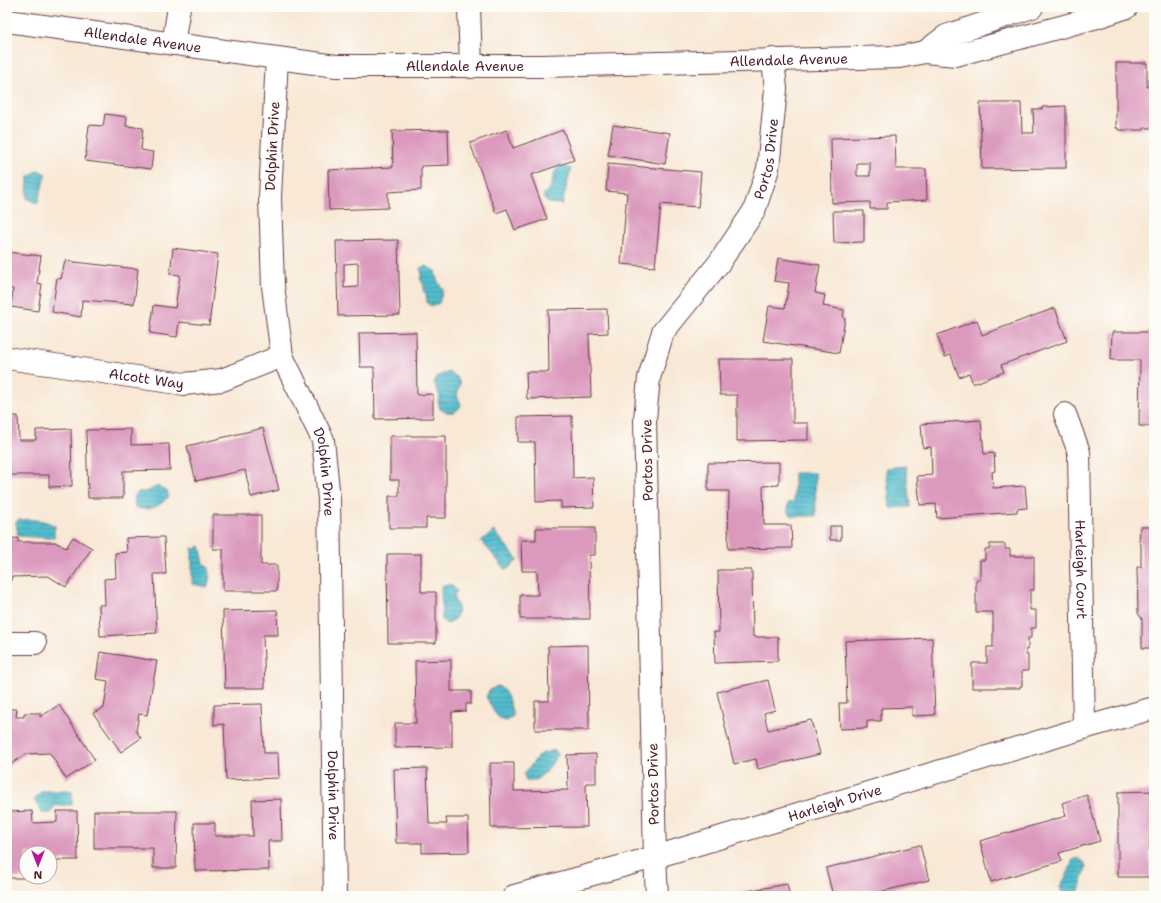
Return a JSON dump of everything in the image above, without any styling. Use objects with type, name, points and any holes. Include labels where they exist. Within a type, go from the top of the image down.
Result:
[{"type":"street","points":[[173,44],[179,7]]},
{"type":"street","points":[[469,7],[471,67]]},
{"type":"street","name":"Allendale Avenue","points":[[925,52],[946,36],[1032,7]]},
{"type":"street","name":"Allendale Avenue","points":[[7,21],[336,66],[471,67],[899,57],[925,52],[956,55],[1094,18],[1127,7]]},
{"type":"street","name":"Dolphin Drive","points":[[277,58],[270,197],[273,286],[282,356],[323,440],[329,499],[335,896]]},
{"type":"street","name":"Portos Drive","points":[[657,896],[645,419],[648,378],[663,332],[719,263],[754,211],[768,168],[776,89],[773,59]]},
{"type":"street","name":"Alcott Way","points":[[7,358],[184,384],[222,380],[282,356]]},
{"type":"street","name":"Harleigh Court","points":[[1065,414],[1079,452],[1084,728]]},
{"type":"street","points":[[7,644],[35,643]]},
{"type":"street","name":"Harleigh Drive","points":[[514,896],[655,857],[1154,708]]},
{"type":"water","points":[[560,165],[571,169],[562,204],[549,203],[544,199],[544,194],[551,187],[554,173]]},
{"type":"water","points":[[38,170],[46,174],[37,204],[27,198],[28,178]]},
{"type":"water","points":[[426,266],[435,271],[437,280],[443,290],[439,303],[431,306],[427,303],[426,293],[423,291],[424,285],[420,279],[422,274],[420,268]]},
{"type":"water","points":[[449,372],[457,377],[460,384],[457,395],[461,405],[455,412],[446,412],[440,409],[438,401],[440,397],[434,382],[438,376]]},
{"type":"water","points":[[906,466],[910,507],[890,508],[886,468]]},
{"type":"water","points":[[794,473],[815,473],[816,516],[793,516],[788,513],[788,503],[794,502]]},
{"type":"water","points":[[158,486],[168,492],[168,497],[165,501],[149,509],[135,507],[134,496],[138,492],[146,492]]},
{"type":"water","points":[[18,520],[38,520],[48,522],[56,527],[54,529],[54,537],[18,536],[16,522]]},
{"type":"water","points":[[494,531],[518,560],[506,570],[481,541]]},
{"type":"water","points":[[200,546],[204,563],[210,572],[208,587],[192,584],[192,548],[195,549]]},
{"type":"water","points":[[443,585],[452,585],[457,592],[454,594],[454,600],[458,607],[457,615],[454,620],[447,624],[442,620],[441,587]]},
{"type":"water","points":[[497,686],[500,687],[506,694],[511,708],[513,716],[506,721],[502,720],[496,715],[486,697],[489,691]]},
{"type":"water","points":[[555,750],[557,755],[552,764],[544,773],[536,780],[526,781],[524,774],[540,754]]},
{"type":"water","points":[[42,791],[72,791],[72,805],[54,806],[51,813],[41,813],[34,800]]},
{"type":"water","points":[[1078,858],[1084,862],[1086,867],[1078,894],[1072,896],[1064,895],[1060,887],[1073,860]]},
{"type":"building","points":[[1116,63],[1147,63],[1147,87],[1154,87],[1154,128],[1144,128],[1144,130],[1118,130],[1118,128],[1116,128]]},
{"type":"building","points":[[980,103],[1021,103],[1022,133],[1034,133],[1033,109],[1066,106],[1066,168],[982,169]]},
{"type":"building","points":[[105,114],[127,117],[126,126],[143,128],[141,150],[153,152],[151,169],[85,161],[89,125],[103,126]]},
{"type":"building","points":[[613,125],[670,133],[665,164],[608,155]]},
{"type":"building","points":[[448,130],[449,165],[421,166],[421,190],[388,192],[388,208],[329,210],[328,170],[393,167],[392,131]]},
{"type":"building","points":[[507,130],[513,148],[563,130],[574,160],[531,175],[547,219],[515,230],[507,209],[496,213],[470,143]]},
{"type":"building","points":[[895,136],[896,169],[926,169],[927,200],[887,202],[887,209],[870,209],[870,202],[832,203],[831,138]],"holes":[[[857,163],[870,163],[870,176],[857,176]]]},
{"type":"building","points":[[608,164],[701,172],[698,207],[661,204],[655,267],[621,264],[627,193],[606,191]]},
{"type":"building","points":[[833,211],[864,211],[864,242],[834,243]]},
{"type":"building","points":[[398,240],[400,315],[338,316],[336,241]],"holes":[[[358,263],[358,287],[344,288],[344,264]]]},
{"type":"building","points":[[173,248],[218,254],[209,325],[179,322],[177,337],[150,333],[154,305],[175,308],[180,275],[170,274]]},
{"type":"building","points":[[7,252],[41,256],[37,283],[42,284],[38,311],[11,307],[13,289],[7,288]]},
{"type":"building","points":[[778,258],[820,265],[815,293],[825,295],[823,306],[844,310],[843,318],[845,319],[839,353],[763,341],[769,306],[785,308],[789,283],[774,281]]},
{"type":"building","points":[[65,261],[138,269],[134,304],[82,300],[81,317],[52,312],[57,278],[61,279]]},
{"type":"building","points":[[1055,308],[1067,341],[1001,365],[1004,372],[973,384],[969,373],[959,377],[951,355],[945,357],[937,335],[977,320],[982,335]]},
{"type":"building","points":[[607,309],[608,333],[589,334],[591,397],[527,399],[526,372],[549,372],[548,310]]},
{"type":"building","points":[[416,332],[417,395],[433,394],[433,418],[375,419],[374,367],[360,367],[359,333]]},
{"type":"building","points":[[1112,332],[1154,332],[1154,426],[1139,426],[1140,360],[1111,360]]},
{"type":"building","points":[[719,359],[793,359],[793,423],[808,423],[808,440],[737,441],[737,395],[720,395]]},
{"type":"building","points":[[7,416],[18,416],[19,440],[36,440],[36,430],[71,429],[72,486],[49,487],[49,475],[7,475]]},
{"type":"building","points":[[572,416],[573,478],[593,477],[594,507],[561,508],[561,501],[536,502],[535,442],[518,442],[518,417]]},
{"type":"building","points":[[981,420],[984,454],[994,453],[995,471],[992,472],[993,488],[1025,486],[1027,508],[1017,509],[1017,512],[937,518],[936,504],[920,505],[917,476],[932,475],[931,447],[923,448],[921,424]]},
{"type":"building","points":[[263,428],[279,490],[251,497],[245,470],[196,481],[187,446]]},
{"type":"building","points":[[131,429],[131,445],[169,444],[170,470],[123,471],[123,498],[88,498],[86,430]]},
{"type":"building","points":[[390,436],[446,436],[446,518],[426,518],[426,528],[389,528],[389,496],[399,496],[399,480],[390,480]]},
{"type":"building","points":[[779,462],[779,485],[763,486],[764,525],[791,525],[792,548],[728,549],[729,491],[708,491],[708,463]]},
{"type":"building","points":[[213,515],[261,515],[261,565],[277,565],[277,591],[223,591],[223,549],[213,549]]},
{"type":"building","points":[[830,526],[841,526],[841,540],[830,540]]},
{"type":"building","points":[[1140,527],[1154,527],[1154,648],[1142,648],[1142,619],[1138,613],[1137,567],[1141,567],[1141,544],[1139,542]]},
{"type":"building","points":[[536,528],[595,528],[595,555],[589,555],[590,619],[520,619],[520,595],[538,595],[537,571],[522,571],[521,540],[536,540]]},
{"type":"building","points":[[73,537],[92,548],[66,587],[48,576],[11,577],[11,581],[7,581],[7,539],[18,538],[18,542],[55,542],[66,548]]},
{"type":"building","points":[[164,537],[166,574],[154,574],[157,633],[100,636],[99,605],[105,605],[104,579],[116,578],[115,553],[127,552],[126,538]]},
{"type":"building","points":[[990,544],[1005,544],[1005,549],[1010,549],[1010,556],[1034,556],[1034,590],[1030,590],[1030,610],[1036,610],[1036,628],[1031,628],[1031,638],[1028,638],[1028,649],[1026,649],[1026,655],[1028,655],[1028,671],[1022,671],[1022,686],[1020,686],[1020,688],[972,688],[972,663],[987,663],[987,647],[993,647],[993,612],[976,612],[976,580],[980,580],[980,560],[985,560],[985,549],[990,549]]},
{"type":"building","points":[[387,554],[421,554],[421,592],[436,592],[436,643],[388,643]]},
{"type":"building","points":[[718,570],[752,570],[753,637],[778,637],[778,661],[715,663],[714,632],[719,632]]},
{"type":"building","points":[[277,610],[278,635],[263,635],[265,688],[225,688],[223,611]]},
{"type":"building","points":[[932,638],[935,715],[912,716],[912,707],[881,708],[881,721],[867,721],[867,728],[840,729],[839,703],[847,703],[845,641]]},
{"type":"building","points":[[588,645],[589,730],[535,730],[535,701],[549,701],[548,646]]},
{"type":"building","points":[[100,652],[157,661],[147,715],[139,714],[136,731],[141,738],[121,752],[93,713],[104,708],[108,681],[96,679]]},
{"type":"building","points":[[451,660],[451,691],[471,691],[471,704],[466,704],[466,711],[452,712],[452,747],[395,748],[395,723],[416,723],[415,661]]},
{"type":"building","points":[[768,680],[775,710],[764,713],[768,730],[811,720],[820,754],[758,769],[756,759],[734,764],[717,692]]},
{"type":"building","points":[[262,704],[264,753],[278,753],[279,778],[226,780],[224,724],[214,725],[214,705]]},
{"type":"building","points":[[59,705],[95,760],[66,779],[50,753],[26,754],[7,767],[7,709],[17,709],[16,717],[24,717],[24,713],[40,713],[40,717]]},
{"type":"building","points":[[596,754],[596,783],[586,783],[587,827],[491,828],[490,763],[514,763],[514,791],[568,790],[567,755]]},
{"type":"building","points":[[427,768],[429,824],[447,824],[446,818],[468,818],[469,852],[422,853],[422,843],[396,843],[394,769]]},
{"type":"building","points":[[1154,791],[1154,829],[1150,829],[1150,877],[1118,877],[1118,792]]},
{"type":"building","points":[[1087,795],[1100,841],[1059,853],[1062,861],[991,882],[980,841],[1066,816],[1062,803]]},
{"type":"building","points":[[281,799],[282,841],[268,841],[269,870],[195,871],[194,823],[215,823],[215,836],[253,836],[252,800]]},
{"type":"building","points":[[32,811],[33,823],[57,822],[57,811],[77,811],[78,860],[58,860],[58,845],[18,845],[18,878],[7,878],[7,812]]},
{"type":"building","points":[[94,811],[177,811],[176,868],[153,868],[153,848],[94,848]]},
{"type":"building","points":[[920,845],[929,880],[867,895],[868,896],[833,896],[826,868]]},
{"type":"building","points":[[787,884],[790,896],[725,896],[725,895]]}]
